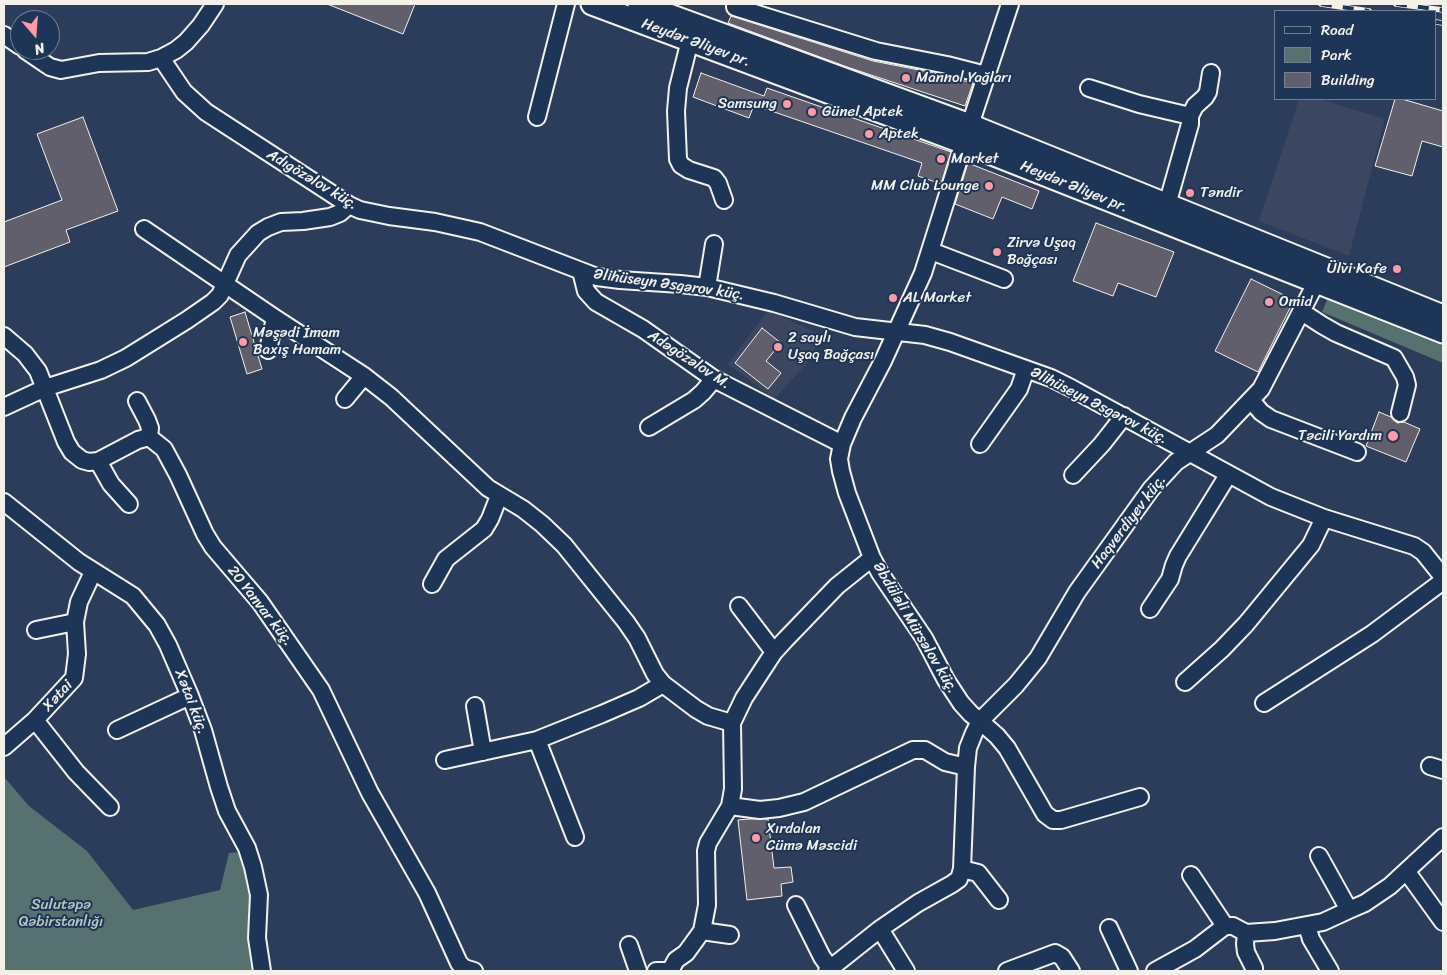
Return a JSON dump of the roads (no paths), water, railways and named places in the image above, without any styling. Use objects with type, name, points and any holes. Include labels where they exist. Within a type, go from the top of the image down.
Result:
[{"type":"main road","name":"Heydər Əliyev pr.","points":[[592,4],[690,40],[967,134],[1167,205],[1443,332]]},
{"type":"main road","name":"Heydər Əliyev pr.","points":[[638,4],[1319,275],[1443,316]]},
{"type":"street","points":[[40,60],[50,67],[61,70],[99,63],[136,63],[161,58],[186,42],[201,25],[215,4]]},
{"type":"street","points":[[537,118],[566,4]]},
{"type":"street","name":"Əbdüləli Mürsəlov küç.","points":[[1010,4],[931,251],[897,332],[853,418],[842,444],[841,471],[872,558],[892,593],[924,638],[956,695],[971,714],[997,736],[1007,748],[1045,814],[1053,820],[1060,820],[1140,797]]},
{"type":"street","points":[[734,7],[876,51],[986,75]]},
{"type":"street","points":[[690,40],[678,88],[676,111],[678,159],[689,170],[714,178],[718,183],[724,200]]},
{"type":"street","name":"Adıgözəlov küç.","points":[[161,58],[184,92],[206,112],[349,205],[374,214],[435,222],[480,232],[581,272]]},
{"type":"street","points":[[1167,205],[1190,124],[1190,116],[1195,106],[1208,92],[1211,73]]},
{"type":"street","points":[[1089,88],[1138,104],[1190,116]]},
{"type":"street","points":[[4,407],[46,388],[101,370],[126,358],[213,302],[225,285],[238,255],[258,233],[281,222],[330,217],[340,213],[349,205]]},
{"type":"street","points":[[144,229],[225,285],[364,376],[407,411],[476,478],[499,496],[522,509],[542,524],[564,544],[626,622],[637,638],[655,674],[663,684],[708,716],[732,723]]},
{"type":"street","points":[[706,287],[714,244]]},
{"type":"street","points":[[931,251],[1004,279]]},
{"type":"street","name":"Əlihüseyn Əsgərov küç.","points":[[581,272],[620,280],[706,287],[774,303],[855,328],[924,335],[950,342],[1058,382],[1271,497],[1324,518],[1414,546],[1427,556],[1443,577]]},
{"type":"street","name":"Adəgözəlov M.","points":[[581,272],[586,291],[596,302],[643,329],[714,379],[842,444]]},
{"type":"street","name":"Haqverdiyev küç.","points":[[980,721],[1016,685],[1038,658],[1077,592],[1150,489],[1176,462],[1217,435],[1260,389],[1302,312],[1319,275]]},
{"type":"street","points":[[1302,312],[1336,333],[1394,358],[1405,377],[1407,385],[1400,413]]},
{"type":"street","points":[[268,350],[275,318]]},
{"type":"street","points":[[4,336],[25,354],[38,371],[66,442],[72,452],[82,460],[98,461],[138,440],[150,437],[150,428],[137,401]]},
{"type":"street","points":[[980,444],[1019,389],[1026,369]]},
{"type":"street","points":[[345,399],[364,376]]},
{"type":"street","points":[[649,428],[694,400],[714,379]]},
{"type":"street","points":[[1251,400],[1261,412],[1271,419],[1357,452]]},
{"type":"street","points":[[1073,475],[1102,444],[1124,416]]},
{"type":"street","name":"20 Yanvar küç.","points":[[150,437],[164,449],[213,547],[260,602],[311,673],[330,705],[370,793],[427,893],[459,963],[464,968],[474,971]]},
{"type":"street","points":[[98,461],[111,484],[129,504]]},
{"type":"street","points":[[1150,609],[1170,580],[1178,556],[1228,475]]},
{"type":"street","points":[[432,584],[446,558],[484,529],[499,496]]},
{"type":"street","name":"Xətai küç.","points":[[4,502],[93,572],[133,596],[157,624],[168,645],[203,730],[224,803],[254,867],[259,895],[257,938],[262,971]]},
{"type":"street","points":[[1185,682],[1222,649],[1246,624],[1311,546],[1324,518]]},
{"type":"street","points":[[656,971],[670,971],[676,960],[686,953],[702,931],[707,905],[706,851],[708,843],[730,806],[733,789],[732,723],[744,698],[774,652],[837,586],[872,558]]},
{"type":"street","name":"Xətai","points":[[4,747],[35,720],[74,678],[77,654],[75,622],[79,602],[93,572]]},
{"type":"street","points":[[1264,704],[1372,634],[1443,581]]},
{"type":"street","points":[[739,606],[774,652]]},
{"type":"street","points":[[36,630],[75,622]]},
{"type":"street","points":[[445,760],[537,740],[639,698],[663,684]]},
{"type":"street","points":[[116,730],[190,696]]},
{"type":"street","points":[[475,706],[483,752]]},
{"type":"street","points":[[35,720],[76,772],[110,807]]},
{"type":"street","points":[[796,905],[828,970],[880,928],[959,879],[962,869],[968,748],[980,721]]},
{"type":"street","points":[[537,740],[575,837]]},
{"type":"street","points":[[730,806],[760,810],[804,802],[913,750],[925,750],[945,762],[966,767]]},
{"type":"street","points":[[1155,971],[1195,949],[1225,926],[1233,926],[1246,932],[1307,926],[1323,922],[1365,903],[1407,872],[1443,837]]},
{"type":"street","points":[[1319,856],[1349,910]]},
{"type":"street","points":[[962,869],[978,873],[999,900]]},
{"type":"street","points":[[1407,872],[1443,922]]},
{"type":"street","points":[[1191,875],[1225,926]]},
{"type":"street","points":[[1307,926],[1310,939],[1330,971]]},
{"type":"street","points":[[880,928],[906,971]]},
{"type":"street","points":[[1109,928],[1129,971]]},
{"type":"street","points":[[702,931],[730,935]]},
{"type":"street","points":[[1246,932],[1246,952],[1254,971]]},
{"type":"street","points":[[629,945],[638,971]]},
{"type":"street","points":[[1007,971],[1055,952],[1071,971]]},
{"type":"railway","points":[[1321,4],[1362,10]]},
{"type":"railway","points":[[1396,4],[1443,10]]},
{"type":"railway","points":[[1437,22],[1443,23]]},
{"type":"place","name":"Mannol Yağları","points":[[906,78]]},
{"type":"place","name":"Samsung","points":[[787,104]]},
{"type":"place","name":"Günel Aptek","points":[[812,112]]},
{"type":"place","name":"Aptek","points":[[869,134]]},
{"type":"place","name":"Market","points":[[941,159]]},
{"type":"place","name":"MM Club Lounge","points":[[989,186]]},
{"type":"place","name":"Təndir","points":[[1190,193]]},
{"type":"place","name":"Zirvə Uşaq Bağçası","points":[[997,252]]},
{"type":"place","name":"Ülvi Kafe","points":[[1397,269]]},
{"type":"place","name":"AL Market","points":[[893,298]]},
{"type":"place","name":"Omid","points":[[1269,302]]},
{"type":"place","name":"Məşədi İmam Baxış Hamam","points":[[243,342]]},
{"type":"place","name":"2 saylı Uşaq Bağçası","points":[[778,347]]},
{"type":"place","name":"Təcili Yardım","points":[[1393,436]]},
{"type":"place","name":"Xırdalan Cümə Məscidi","points":[[756,838]]},
{"type":"park label","name":"Sulutəpə Qəbirstanlığı","points":[[61,914]]}]
